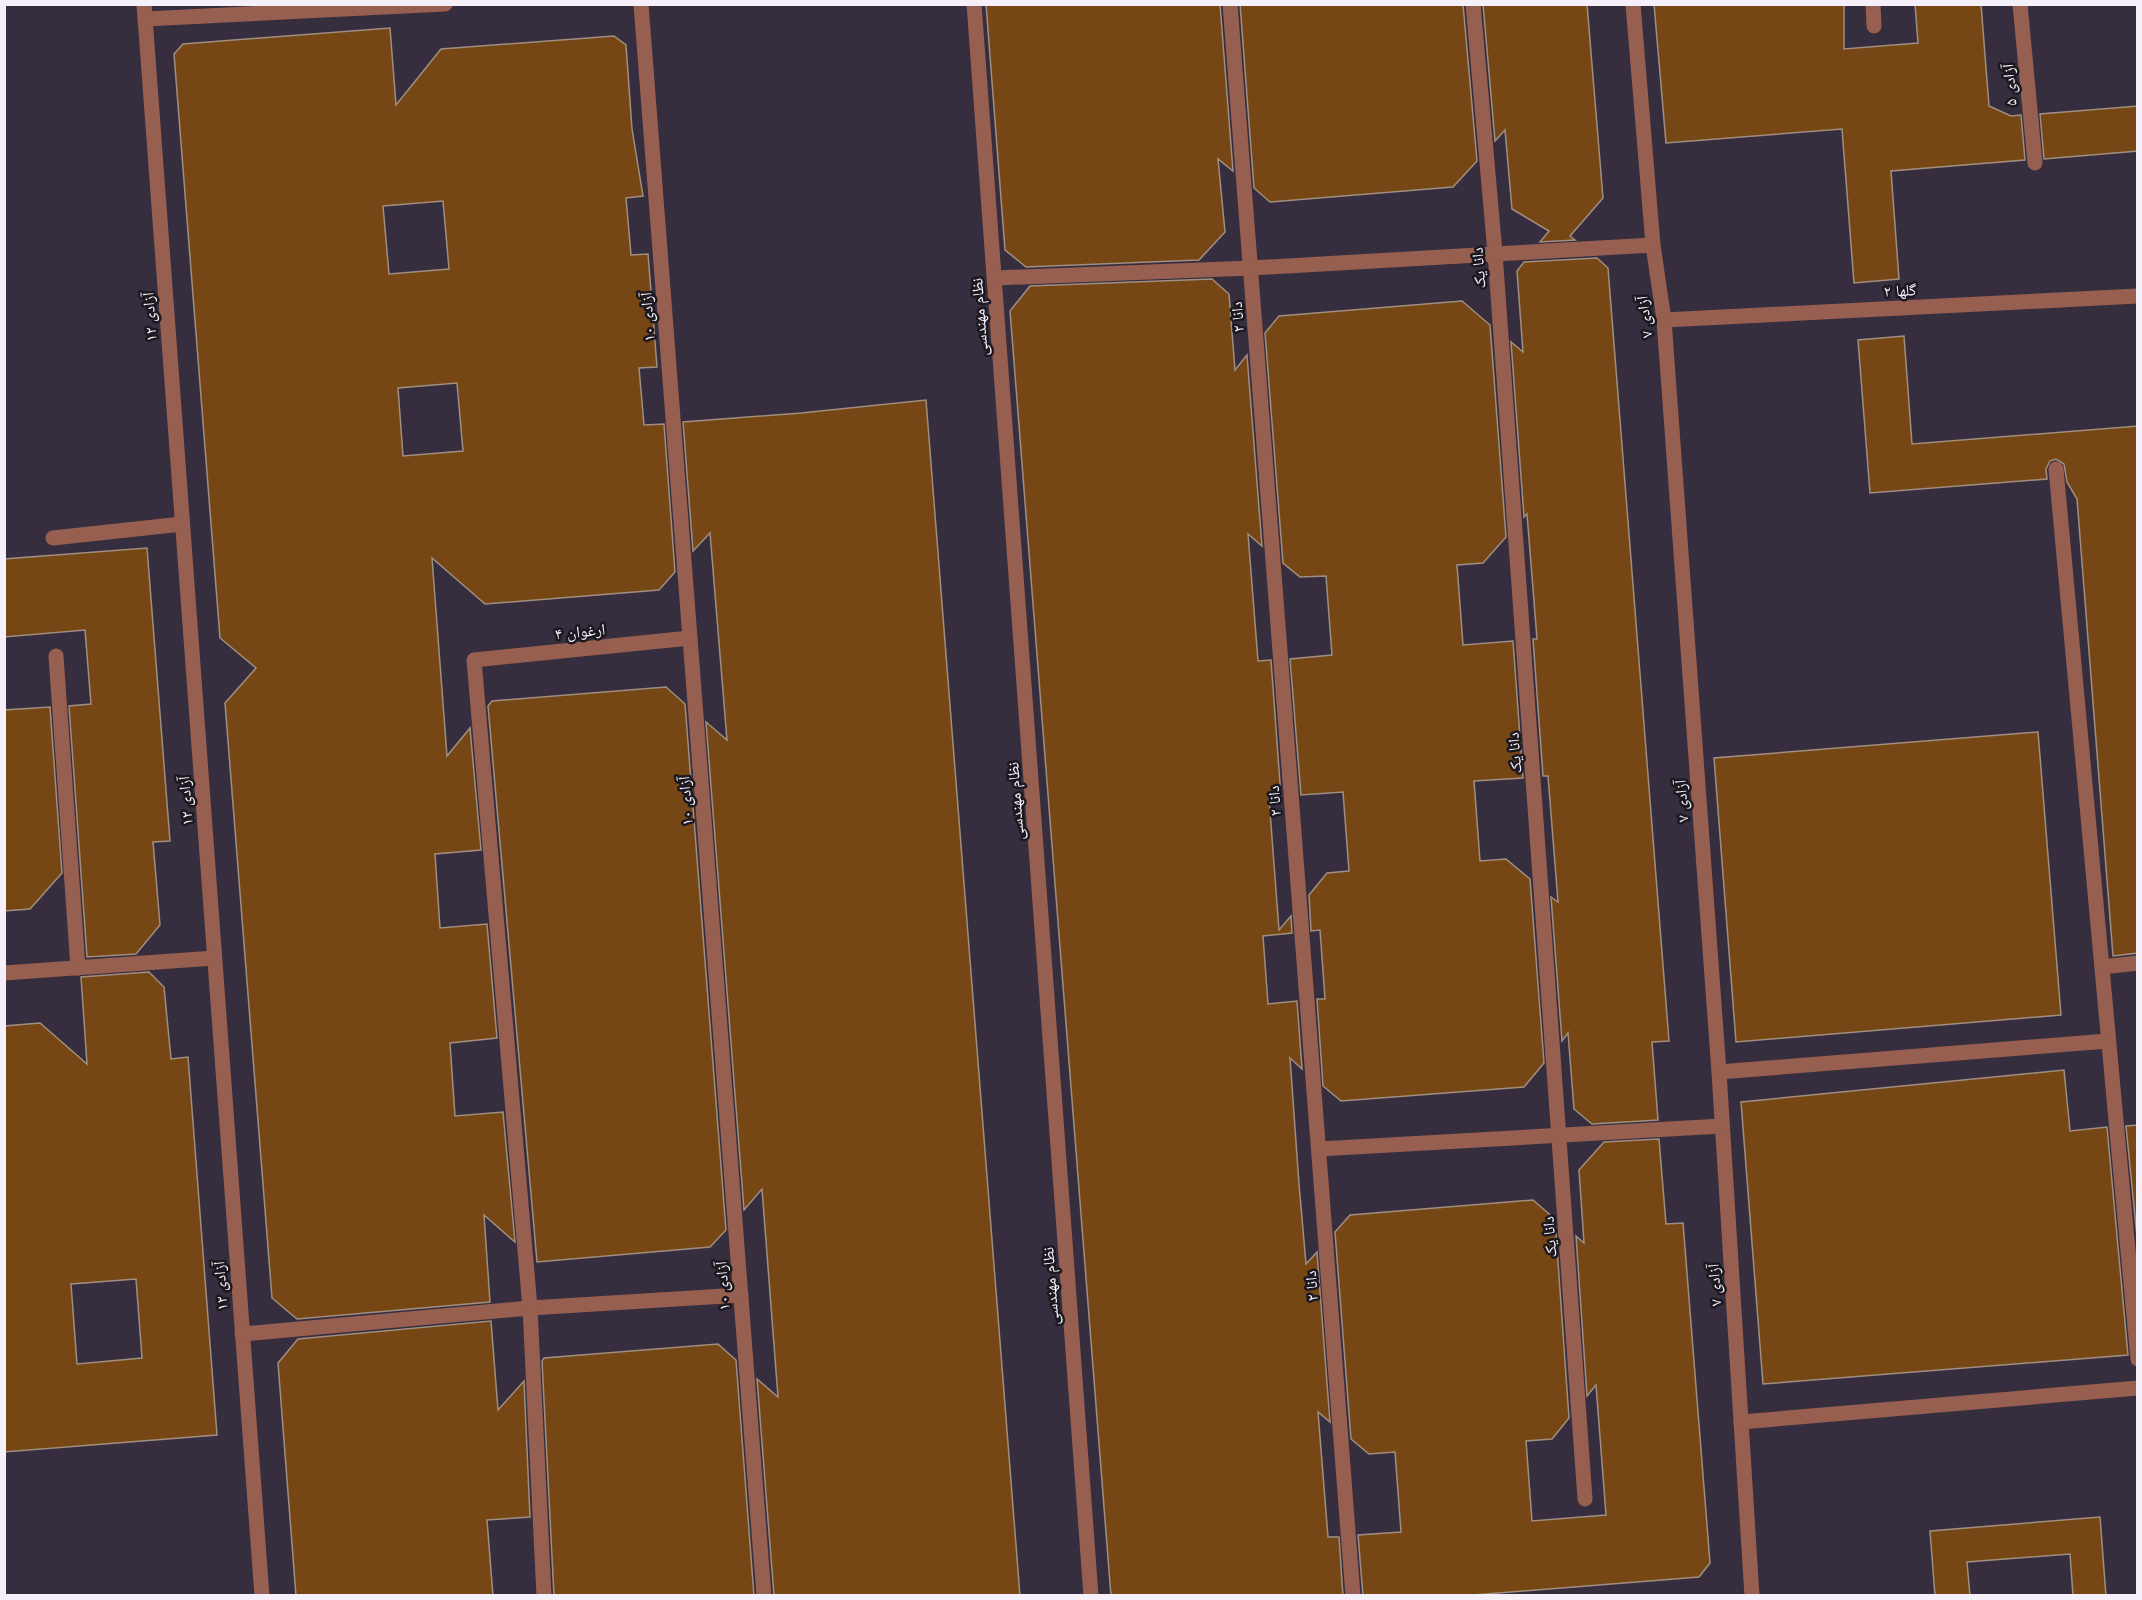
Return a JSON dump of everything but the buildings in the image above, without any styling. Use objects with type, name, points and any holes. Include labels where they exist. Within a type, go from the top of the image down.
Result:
[{"type":"street","points":[[145,12],[445,4]]},
{"type":"street","name":"آزادی ۱۰","points":[[641,4],[764,1596]]},
{"type":"street","name":"نظام مهندسی","points":[[974,4],[1091,1596]]},
{"type":"street","name":"دانا ۲","points":[[1230,4],[1353,1596]]},
{"type":"street","name":"دانا یک","points":[[1473,4],[1495,253],[1585,1498]]},
{"type":"street","name":"آزادی ۷","points":[[1633,4],[1653,245],[1664,320],[1719,1072],[1752,1596]]},
{"type":"street","points":[[1873,4],[1874,26]]},
{"type":"street","name":"آزادی ۵","points":[[2020,4],[2035,163]]},
{"type":"street","name":"آزادی ۱۲","points":[[145,12],[262,1596]]},
{"type":"street","points":[[994,278],[1251,268],[1653,245]]},
{"type":"street","name":"گلها ۲","points":[[1664,320],[2138,296]]},
{"type":"street","points":[[2056,469],[2138,1359]]},
{"type":"street","points":[[53,538],[182,524]]},
{"type":"street","name":"ارغوان ۴","points":[[530,1308],[474,660],[690,638]]},
{"type":"street","points":[[56,656],[78,968]]},
{"type":"street","points":[[4,973],[214,958]]},
{"type":"street","points":[[2102,967],[2138,963]]},
{"type":"street","points":[[1719,1072],[2108,1041]]},
{"type":"street","points":[[1319,1149],[1722,1125]]},
{"type":"street","points":[[242,1334],[530,1308],[741,1295]]},
{"type":"street","points":[[530,1308],[544,1596]]},
{"type":"street","points":[[1741,1422],[2138,1388]]}]
